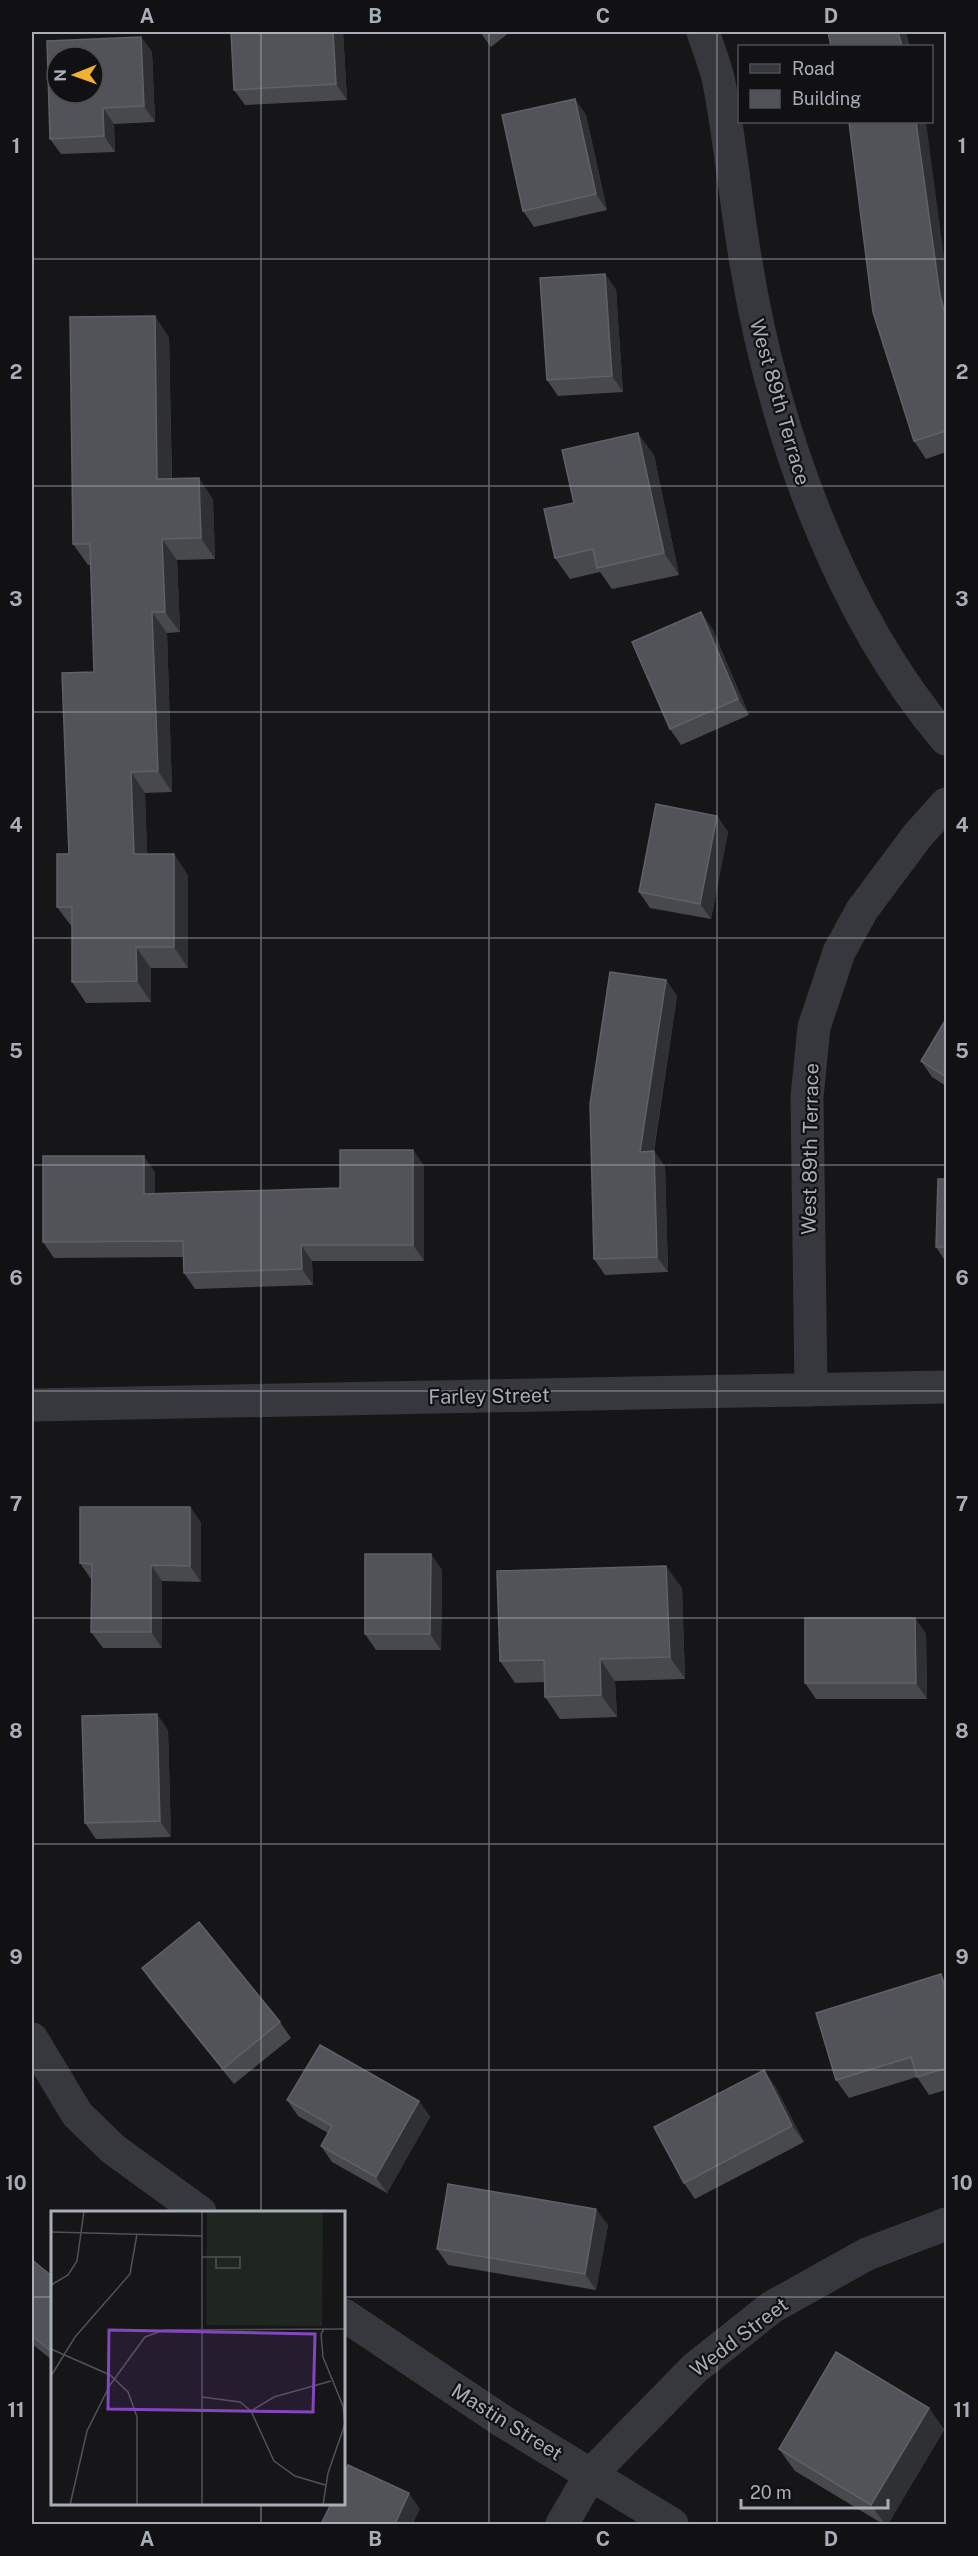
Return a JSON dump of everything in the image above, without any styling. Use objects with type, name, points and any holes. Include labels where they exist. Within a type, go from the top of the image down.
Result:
[{"type":"street","name":"West 89th Terrace","points":[[703,32],[720,86],[746,264],[762,349],[804,489],[864,620],[926,715],[946,739]]},
{"type":"street","name":"West 89th Terrace","points":[[811,1390],[807,1097],[814,1027],[839,951],[862,910],[918,835],[946,804]]},
{"type":"street","name":"Farley Street","points":[[32,1404],[946,1387]]},
{"type":"street","points":[[32,2039],[76,2114],[113,2149],[199,2211]]},
{"type":"street","name":"Wedd Street","points":[[591,2474],[694,2368],[772,2307],[867,2254],[946,2224]]},
{"type":"street","name":"Mastin Street","points":[[345,2316],[504,2422],[672,2524]]},
{"type":"street","points":[[562,2524],[591,2474]]},
{"type":"building","points":[[231,32],[333,32],[336,84],[234,90]]},
{"type":"building","points":[[828,32],[898,32],[902,45],[831,45]]},
{"type":"building","points":[[141,37],[144,106],[103,108],[104,136],[50,139],[49,105],[105,105],[105,45],[47,45],[47,41]]},
{"type":"building","points":[[575,99],[596,194],[523,211],[502,115]]},
{"type":"building","points":[[849,123],[916,123],[940,295],[946,317],[946,431],[914,441],[873,312]]},
{"type":"building","points":[[605,274],[612,376],[547,380],[540,278]]},
{"type":"building","points":[[155,316],[157,479],[199,478],[201,538],[162,539],[165,612],[152,612],[158,771],[131,772],[134,854],[174,854],[174,947],[136,947],[137,981],[72,982],[72,907],[57,907],[57,854],[69,854],[62,673],[94,672],[90,544],[73,544],[70,317]]},
{"type":"building","points":[[638,433],[664,553],[597,568],[593,549],[555,558],[544,509],[574,503],[562,450]]},
{"type":"building","points":[[701,612],[738,699],[670,729],[632,642]]},
{"type":"building","points":[[656,804],[717,816],[700,904],[639,892]]},
{"type":"building","points":[[610,972],[666,980],[640,1152],[654,1151],[657,1257],[594,1259],[590,1104]]},
{"type":"building","points":[[946,1019],[946,1077],[921,1061]]},
{"type":"building","points":[[340,1150],[413,1150],[413,1245],[301,1245],[302,1269],[184,1273],[183,1241],[43,1242],[43,1156],[144,1156],[144,1194],[340,1188]]},
{"type":"building","points":[[938,1179],[946,1179],[946,1247],[936,1247]]},
{"type":"building","points":[[80,1507],[190,1507],[190,1566],[151,1565],[151,1632],[91,1632],[92,1564],[80,1563]]},
{"type":"building","points":[[365,1554],[431,1554],[430,1634],[365,1634]]},
{"type":"building","points":[[666,1566],[670,1657],[600,1659],[601,1695],[545,1697],[544,1660],[500,1661],[497,1571]]},
{"type":"building","points":[[805,1618],[915,1618],[916,1683],[805,1683]]},
{"type":"building","points":[[157,1714],[160,1821],[85,1823],[82,1716]]},
{"type":"building","points":[[199,1922],[280,2022],[223,2069],[142,1968]]},
{"type":"building","points":[[941,1974],[946,1987],[946,2068],[917,2077],[911,2057],[836,2080],[816,2013]]},
{"type":"building","points":[[320,2045],[419,2101],[376,2177],[321,2146],[332,2126],[287,2100]]},
{"type":"building","points":[[764,2070],[792,2126],[684,2183],[654,2127]]},
{"type":"building","points":[[448,2184],[596,2209],[585,2274],[437,2249]]},
{"type":"building","points":[[32,2260],[51,2275],[51,2351],[32,2336]]},
{"type":"building","points":[[836,2352],[929,2408],[871,2505],[779,2449]]},
{"type":"building","points":[[348,2465],[409,2493],[395,2524],[321,2524],[330,2505],[345,2505],[345,2473]]}]
